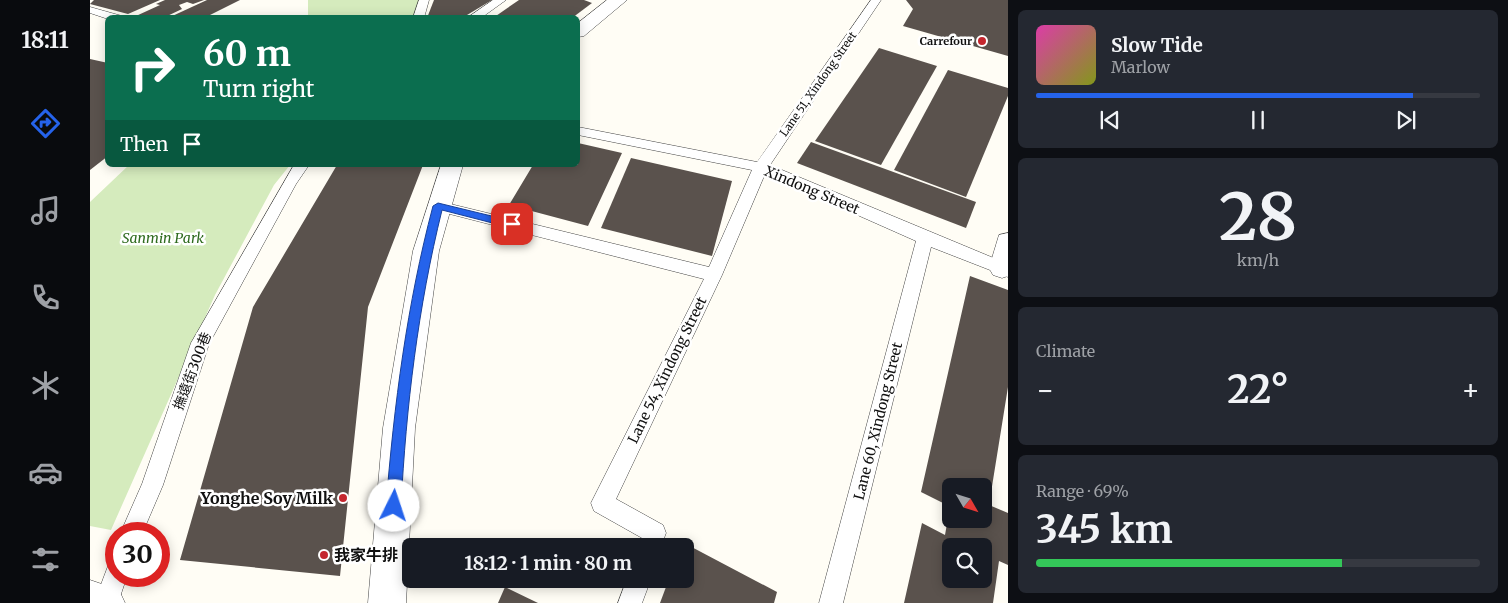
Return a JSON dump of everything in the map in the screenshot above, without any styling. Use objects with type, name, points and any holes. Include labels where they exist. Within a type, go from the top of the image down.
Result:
[{"type":"street","points":[[580,30],[614,1]]},
{"type":"street","points":[[387,603],[399,428],[426,251],[451,167]]},
{"type":"street","points":[[1005,269],[1008,242]]},
{"type":"street","points":[[90,599],[106,603]]},
{"type":"lane","points":[[419,15],[424,0]]},
{"type":"lane","points":[[477,15],[501,0]]},
{"type":"lane","name":"Lane 51, Xindong Street","points":[[761,167],[876,0]]},
{"type":"lane","points":[[90,10],[108,15]]},
{"type":"lane","name":"Xindong Street","points":[[580,132],[761,167],[925,238],[1005,269]]},
{"type":"lane","name":"撫遠街300巷","points":[[136,522],[152,485],[200,343],[290,182],[301,167]]},
{"type":"lane","name":"Lane 54, Xindong Street","points":[[653,538],[655,533],[602,503],[714,274],[761,167]]},
{"type":"lane","points":[[438,206],[714,274]]},
{"type":"lane","name":"Lane 60, Xindong Street","points":[[831,603],[925,238]]},
{"type":"lane","points":[[106,603],[112,587]]},
{"type":"lane","points":[[630,603],[636,588]]},
{"type":"green space","points":[[308,0],[420,0],[416,15],[308,15]]},
{"type":"green space","name":"Sanmin Park","points":[[127,167],[288,167],[274,185],[215,295],[115,522],[105,522],[105,529],[90,526],[90,202]]},
{"type":"building","points":[[94,0],[160,0],[128,14],[90,4]]},
{"type":"building","points":[[165,0],[204,0],[193,4],[187,2],[179,5],[182,9],[169,15],[138,15],[160,5],[156,4]]},
{"type":"building","points":[[207,0],[240,0],[210,15],[174,15]]},
{"type":"building","points":[[434,0],[492,0],[467,15],[428,15]]},
{"type":"building","points":[[519,0],[584,0],[592,3],[576,15],[497,15]]},
{"type":"building","name":"Carrefour","points":[[906,0],[1008,0],[1008,56],[903,26],[913,9]]},
{"type":"building","points":[[879,48],[937,66],[881,165],[815,141]]},
{"type":"building","points":[[90,59],[105,62],[105,158],[90,170]]},
{"type":"building","points":[[948,70],[1008,88],[1008,96],[966,197],[894,170]]},
{"type":"building","points":[[811,142],[976,202],[966,228],[797,163]]},
{"type":"building","points":[[580,143],[622,153],[588,226],[509,205],[532,167],[580,167]]},
{"type":"building","points":[[631,158],[732,181],[712,256],[601,228]]},
{"type":"building","points":[[336,167],[422,167],[368,307],[340,576],[180,560],[253,307]]},
{"type":"building","points":[[970,276],[1008,290],[1008,387],[992,486],[992,478],[942,478],[942,502],[921,492]]},
{"type":"building","points":[[992,506],[1008,513],[1008,565],[999,561],[993,603],[904,603],[922,523],[945,535],[946,528],[992,528]]},
{"type":"building","points":[[694,548],[777,592],[774,603],[660,603],[666,588],[694,588]]},
{"type":"building","points":[[505,588],[507,588],[538,603],[498,603]]},
{"type":"place","name":"Carrefour","points":[[982,41]]},
{"type":"place","name":"Yonghe Soy Milk","points":[[343,498]]},
{"type":"place","name":"我家牛排","points":[[324,555]]},
{"type":"route","points":[[394,506],[399,428],[426,251],[438,206],[512,224]]}]
